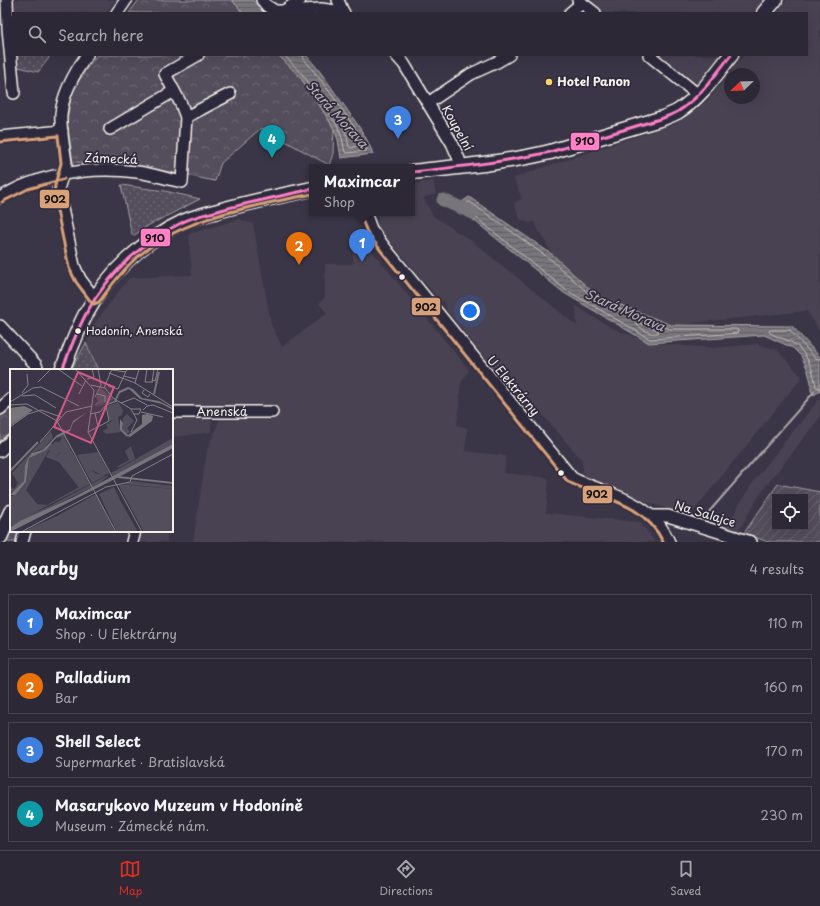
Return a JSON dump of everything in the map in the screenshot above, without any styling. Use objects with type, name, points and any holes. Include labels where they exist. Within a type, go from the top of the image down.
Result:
[{"type":"main road","points":[[765,12],[775,0]]},
{"type":"main road","points":[[415,172],[504,162],[533,157],[663,118],[684,108],[698,96],[730,56]]},
{"type":"main road","points":[[62,369],[84,318],[106,283],[136,252],[153,239],[171,228],[196,217],[232,207],[309,190]]},
{"type":"main road","points":[[0,537],[10,514]]},
{"type":"street","points":[[7,0],[4,28],[14,93]]},
{"type":"street","points":[[118,12],[126,0]]},
{"type":"street","points":[[262,0],[267,6],[275,11],[283,12],[321,9],[344,12]]},
{"type":"street","points":[[283,12],[300,0]]},
{"type":"street","points":[[338,0],[344,12]]},
{"type":"street","points":[[571,12],[580,1],[594,12]]},
{"type":"street","points":[[86,56],[75,72],[67,90],[61,114],[66,167],[58,189],[74,266],[80,279],[95,299]]},
{"type":"street","points":[[196,56],[165,74],[181,104],[186,117],[230,94]]},
{"type":"street","name":"Koupelní","points":[[397,56],[404,64],[452,143],[461,167]]},
{"type":"street","name":"Koupelní","points":[[428,103],[471,74],[507,56]]},
{"type":"street","points":[[650,56],[698,96]]},
{"type":"street","points":[[110,129],[174,91]]},
{"type":"street","name":"Zámecká","points":[[0,198],[26,184],[63,174],[81,171],[118,170],[138,172],[182,182],[186,117]]},
{"type":"street","points":[[0,137],[62,131]]},
{"type":"street","name":"U Elektrárny","points":[[366,216],[371,229],[385,248],[572,478],[641,508],[657,522],[669,542]]},
{"type":"street","points":[[0,326],[36,365],[38,369]]},
{"type":"street","points":[[0,409],[10,400]]},
{"type":"street","name":"Anenská","points":[[173,412],[272,412]]},
{"type":"street","points":[[0,451],[10,441]]},
{"type":"street","name":"Na Salajce","points":[[651,516],[668,516],[751,542]]},
{"type":"street","points":[[22,542],[25,532]]},
{"type":"street","points":[[132,542],[135,532]]},
{"type":"shaded area","points":[[12,0],[115,0],[107,12],[13,12]]},
{"type":"shaded area","points":[[584,0],[764,0],[754,12],[600,12]]},
{"type":"shaded area","points":[[787,0],[820,0],[820,332],[807,311],[671,325],[596,295],[553,255],[534,222],[530,223],[520,219],[514,203],[522,199],[514,178],[677,123],[708,100],[724,80],[724,104],[760,104],[760,68],[734,68],[743,56],[808,56],[808,12],[778,12]]},
{"type":"shaded area","points":[[654,56],[719,56],[695,86]]},
{"type":"shaded area","points":[[433,181],[436,194],[423,198],[433,216],[473,242],[577,326],[576,306],[610,327],[649,343],[713,348],[757,344],[777,350],[802,377],[695,509],[673,511],[584,479],[582,460],[541,413],[534,418],[447,311],[444,301],[441,302],[379,228],[377,216],[415,216],[415,184]]},
{"type":"shaded area","points":[[239,219],[253,224],[271,324],[282,347],[327,313],[319,304],[325,297],[325,264],[353,264],[353,235],[358,234],[469,370],[461,383],[457,425],[467,428],[465,451],[506,456],[504,473],[549,478],[546,513],[640,522],[655,542],[193,542],[207,451],[221,416],[277,417],[278,408],[173,407],[173,369],[99,369],[87,345],[91,328],[129,278],[192,275],[189,234]]},
{"type":"shaded area","points":[[820,398],[820,417],[762,491],[733,542],[720,542],[736,510],[752,484]]},
{"type":"shaded area","points":[[211,409],[211,432],[173,437],[173,410]]},
{"type":"shaded area","points":[[134,532],[167,532],[167,542],[131,542]]},
{"type":"green space","points":[[139,0],[232,0],[242,12],[130,12]]},
{"type":"green space","points":[[14,56],[49,56],[38,72],[15,66]]},
{"type":"green space","points":[[96,56],[279,56],[300,77],[334,129],[333,154],[329,164],[327,164],[261,128],[221,163],[215,181],[130,164],[73,162],[67,120],[72,92],[84,72]]},
{"type":"green space","points":[[121,185],[165,191],[200,199],[149,225],[133,236]]},
{"type":"green space","points":[[86,343],[98,369],[72,369]]},
{"type":"green space","points":[[10,404],[10,434],[0,444],[0,413]]},
{"type":"green space","points":[[778,484],[820,492],[820,542],[768,542],[744,533]]},
{"type":"green space","points":[[10,525],[10,532],[21,532],[18,542],[3,542]]},
{"type":"water","points":[[232,0],[253,0],[263,12],[242,12]]},
{"type":"water","points":[[279,56],[307,56],[356,122],[364,134],[373,154],[341,158],[338,140],[334,129],[300,77]]},
{"type":"water","points":[[469,197],[553,255],[596,295],[671,325],[792,326],[820,357],[820,391],[814,395],[811,391],[811,382],[807,368],[801,356],[793,348],[764,335],[649,343],[564,293],[456,206]]},
{"type":"waterway","name":"Stará Morava","points":[[443,200],[473,213]]},
{"type":"waterway","points":[[708,513],[814,392]]},
{"type":"transit line","name":"910","points":[[415,172],[533,156],[663,118],[677,112],[693,100],[707,86],[730,56]]},
{"type":"transit line","name":"902","points":[[0,142],[58,136],[61,163],[55,185],[54,196],[69,268],[76,282],[94,304],[99,302],[134,260],[153,245],[173,233],[218,215],[309,195]]},
{"type":"transit line","name":"902","points":[[2,202],[28,189],[64,179]]},
{"type":"transit line","name":"910","points":[[62,369],[80,326],[96,298],[116,271],[154,239],[183,222],[197,217],[244,204],[309,190]]},
{"type":"transit line","name":"902","points":[[360,216],[367,232],[381,251],[568,482],[634,510],[643,516],[657,532],[663,542]]},
{"type":"place","name":"Hotel Panon","points":[[549,82]]},
{"type":"place","name":"Shell Select","points":[[398,139]]},
{"type":"place","name":"Masarykovo Muzeum v Hodoníně","points":[[272,158]]},
{"type":"place","name":"Maximcar","points":[[362,262]]},
{"type":"place","name":"Palladium","points":[[299,265]]},
{"type":"place","name":"Hodonín, Anenská","points":[[78,331]]}]
